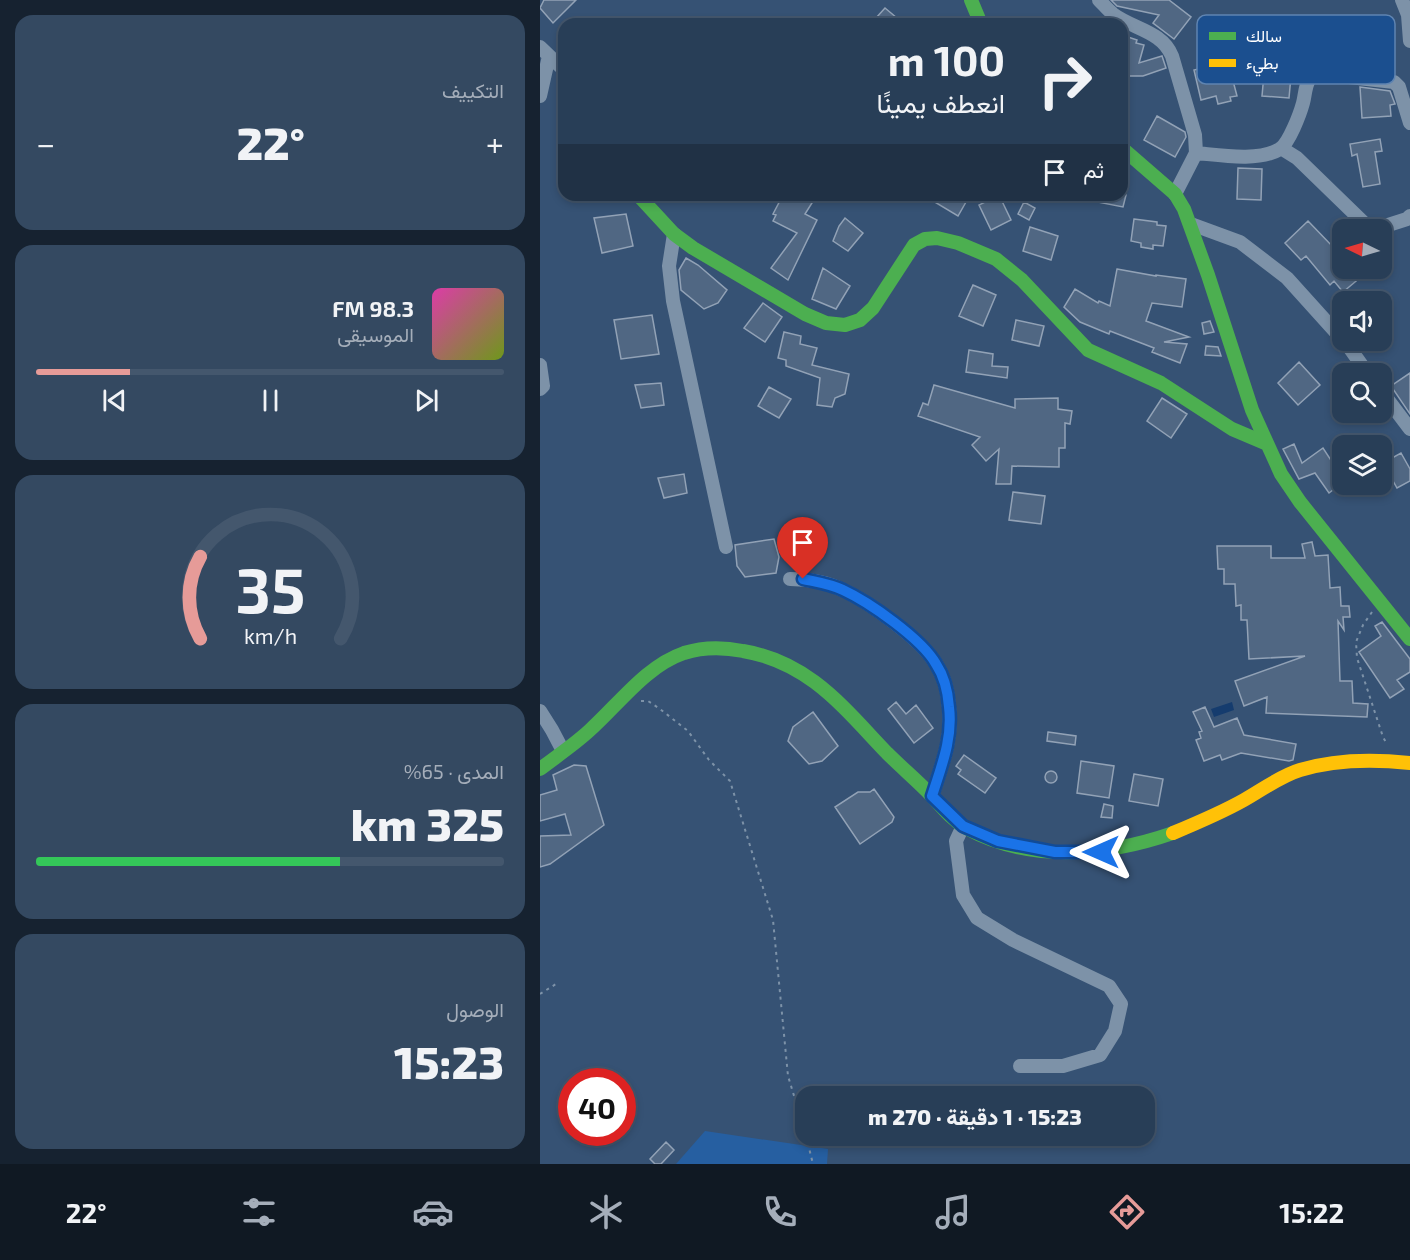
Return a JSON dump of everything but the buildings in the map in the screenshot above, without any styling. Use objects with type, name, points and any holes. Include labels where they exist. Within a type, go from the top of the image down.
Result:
[{"type":"street","points":[[970,0],[978,18]]},
{"type":"street","points":[[1100,0],[1120,18]]},
{"type":"street","points":[[1402,0],[1408,15],[1410,40]]},
{"type":"street","points":[[1128,22],[1157,37],[1169,48],[1182,86],[1195,135],[1196,153],[1175,194]]},
{"type":"street","points":[[545,52],[558,64]]},
{"type":"street","points":[[540,96],[545,52]]},
{"type":"street","points":[[1395,83],[1399,87],[1410,123]]},
{"type":"street","points":[[1196,153],[1235,156],[1265,154],[1281,148],[1288,140],[1303,105],[1308,84]]},
{"type":"street","points":[[1281,148],[1297,158],[1365,224],[1382,227],[1410,216]]},
{"type":"street","points":[[1128,153],[1175,194],[1191,224],[1232,353],[1265,443],[1294,496],[1410,639]]},
{"type":"street","points":[[643,201],[674,234],[693,248],[805,314],[826,323],[845,325],[860,320],[873,308],[914,245],[925,239],[937,238],[958,243],[996,259],[1022,280],[1088,350],[1161,383],[1232,429],[1265,443]]},
{"type":"street","points":[[1191,224],[1240,242],[1287,278],[1332,328]]},
{"type":"street","points":[[674,234],[669,266],[673,301],[726,547]]},
{"type":"street","points":[[540,365],[543,386],[540,389]]},
{"type":"street","points":[[1392,405],[1410,429]]},
{"type":"street","points":[[790,579],[810,580],[843,590],[873,608],[904,632],[936,662],[946,686],[950,707],[950,728],[947,750],[932,796]]},
{"type":"street","points":[[540,769],[588,732],[661,665],[695,650],[721,648],[768,656],[791,665],[816,680],[846,706],[890,755],[963,826],[998,841],[1055,852],[1101,852],[1145,844],[1188,828],[1298,771],[1320,765],[1368,759],[1408,763]]},
{"type":"street","points":[[540,711],[563,752]]},
{"type":"street","points":[[963,826],[956,841],[963,895],[977,918],[1013,940],[1109,986],[1121,1005],[1115,1031],[1100,1055],[1063,1066],[1020,1066]]},
{"type":"path","points":[[1383,603],[1376,606],[1363,625],[1356,642],[1357,658],[1383,737],[1392,751],[1408,763]]},
{"type":"path","points":[[623,699],[648,701],[674,718],[688,730],[709,760],[730,781],[773,920],[789,1076],[795,1097]]},
{"type":"path","points":[[540,994],[556,984]]},
{"type":"path","points":[[809,1146],[813,1164]]},
{"type":"shaded area","points":[[1232,702],[1234,710],[1214,717],[1211,709]]},
{"type":"shaded area","points":[[705,1131],[795,1144],[795,1146],[828,1149],[827,1164],[676,1164]]},
{"type":"traffic: fast","points":[[971,0],[978,18]]},
{"type":"traffic: fast","points":[[1128,153],[1175,194],[1184,209],[1252,410],[1281,474],[1300,502],[1410,639]]},
{"type":"traffic: fast","points":[[644,201],[674,234],[693,248],[805,314],[826,323],[845,325],[860,320],[873,308],[914,245],[925,239],[937,238],[958,243],[996,259],[1022,280],[1088,350],[1161,383],[1232,429],[1265,443]]},
{"type":"traffic: fast","points":[[540,769],[584,735],[657,667],[691,651],[713,648],[728,649],[766,657],[806,676],[840,703],[955,820],[990,839],[1016,847],[1068,852],[1122,847],[1173,833]]},
{"type":"traffic: slow","points":[[1173,833],[1227,809],[1278,779],[1300,770],[1355,761],[1410,763]]},
{"type":"route","points":[[803,579],[830,585],[866,603],[904,632],[936,662],[946,686],[950,707],[950,728],[947,750],[932,796],[963,826],[998,841],[1055,852],[1101,852]]}]
